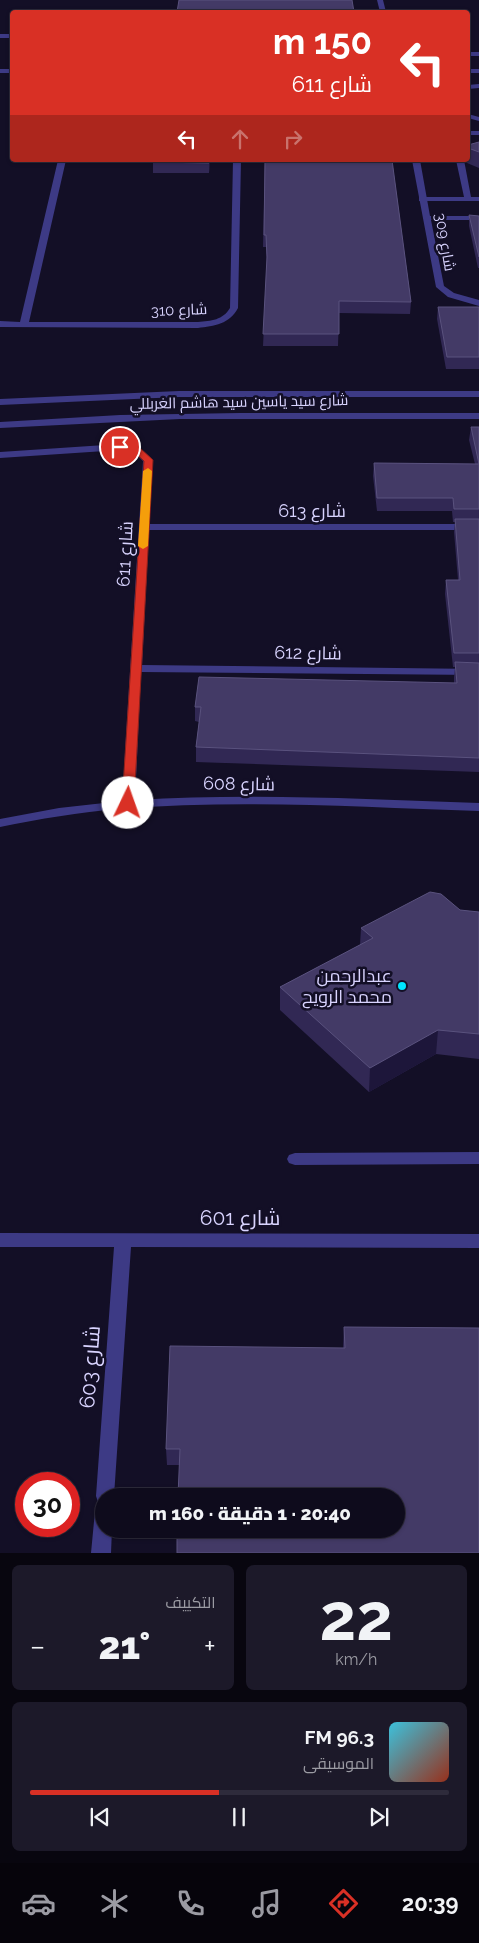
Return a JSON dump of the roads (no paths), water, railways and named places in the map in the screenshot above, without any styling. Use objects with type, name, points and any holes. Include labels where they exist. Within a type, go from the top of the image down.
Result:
[{"type":"street","points":[[24,324],[62,162]]},
{"type":"street","name":"شارع 310","points":[[0,324],[198,325],[217,322],[230,316],[234,308],[237,162]]},
{"type":"street","name":"شارع 309","points":[[416,162],[440,287],[451,295],[479,303]]},
{"type":"street","points":[[460,162],[468,199]]},
{"type":"street","points":[[422,199],[479,199]]},
{"type":"street","points":[[428,218],[479,218]]},
{"type":"street","name":"شارع سيد ياسين سيد هاشم الغربللي","points":[[0,402],[99,396],[479,394]]},
{"type":"street","points":[[96,419],[89,410],[94,400],[99,396]]},
{"type":"street","name":"شارع سيد ياسين سيد هاشم الغربللي","points":[[0,424],[96,419],[479,416]]},
{"type":"street","name":"شارع 611","points":[[0,455],[120,447],[142,452],[148,460],[128,803]]},
{"type":"street","name":"شارع 613","points":[[144,528],[479,527]]},
{"type":"street","name":"شارع 612","points":[[136,668],[479,672]]},
{"type":"street","name":"شارع 608","points":[[0,823],[54,812],[128,803],[220,800],[479,806]]},
{"type":"street","points":[[295,1160],[479,1158]]},
{"type":"street","name":"شارع 601","points":[[0,1240],[479,1242]]},
{"type":"street","name":"شارع 603","points":[[106,1488],[123,1240]]},
{"type":"street","points":[[101,1553],[102,1538]]},
{"type":"place","name":"عبدالرحمن محمد الرويح","points":[[402,986]]}]
